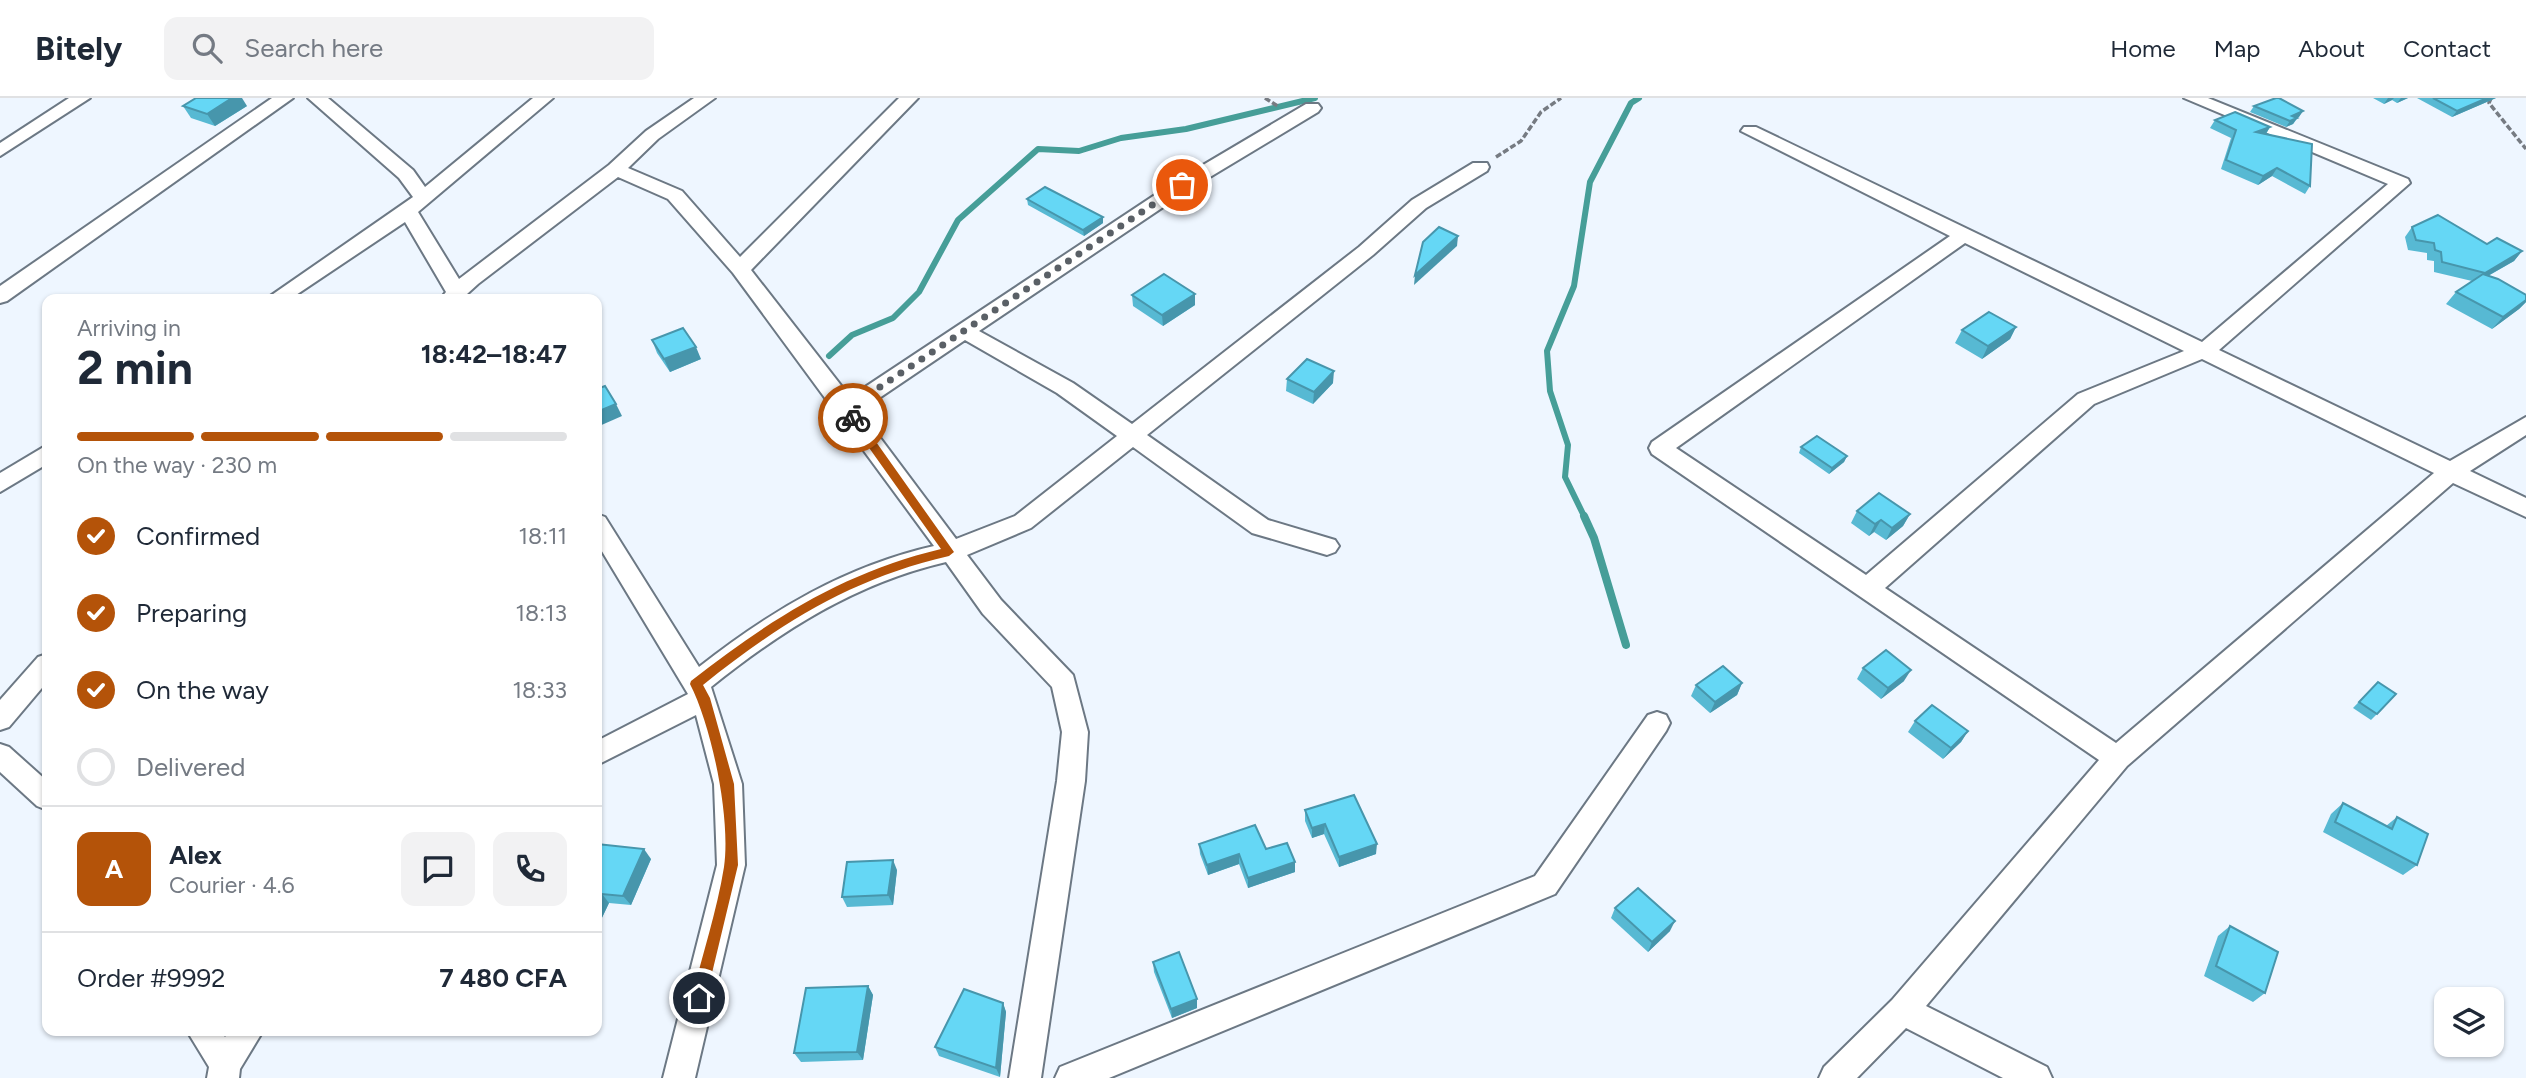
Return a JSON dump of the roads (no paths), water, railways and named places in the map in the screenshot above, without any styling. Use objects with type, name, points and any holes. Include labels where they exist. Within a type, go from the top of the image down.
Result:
[{"type":"street","points":[[0,150],[53,106],[81,98]]},
{"type":"street","points":[[0,296],[284,98]]},
{"type":"street","points":[[317,98],[406,174],[454,294]]},
{"type":"street","points":[[283,294],[416,204],[544,98]]},
{"type":"street","points":[[459,294],[616,169],[652,135],[706,98]]},
{"type":"street","points":[[740,269],[909,98]]},
{"type":"street","points":[[1867,589],[2086,399],[2204,349],[2401,183],[2193,98]]},
{"type":"street","points":[[847,409],[1182,185],[1312,108]]},
{"type":"street","points":[[1750,131],[1963,236],[2204,349],[2526,508]]},
{"type":"street","points":[[602,751],[700,691],[740,649],[822,596],[897,564],[949,552],[1023,522],[1366,251],[1419,204],[1480,167]]},
{"type":"street","points":[[616,169],[675,195],[740,269],[847,409],[949,552],[992,607],[1064,682],[1075,732],[1071,781],[1025,1078]]},
{"type":"street","points":[[1963,236],[1660,449],[2117,758]]},
{"type":"street","points":[[964,331],[1065,388],[1260,527],[1327,546]]},
{"type":"street","points":[[1835,1078],[1903,1010],[2117,758],[2452,471],[2526,425]]},
{"type":"street","points":[[0,484],[42,456]]},
{"type":"street","points":[[602,531],[700,691],[728,784],[731,865],[679,1078]]},
{"type":"street","points":[[0,719],[42,670]]},
{"type":"street","points":[[1071,1078],[1545,885],[1657,723]]},
{"type":"street","points":[[1,758],[42,794]]},
{"type":"street","points":[[1903,1010],[2036,1078]]},
{"type":"street","points":[[205,1036],[224,1071]]},
{"type":"street","points":[[224,1071],[245,1036]]},
{"type":"waterway","points":[[829,356],[852,335],[893,318],[919,292],[958,220],[1038,149],[1079,151],[1121,138],[1186,129],[1315,98]]},
{"type":"waterway","points":[[1585,518],[1565,477],[1568,445],[1550,391],[1547,351],[1574,286],[1590,182],[1631,103],[1639,98]]},
{"type":"waterway","points":[[1584,516],[1594,538],[1626,645]]}]
